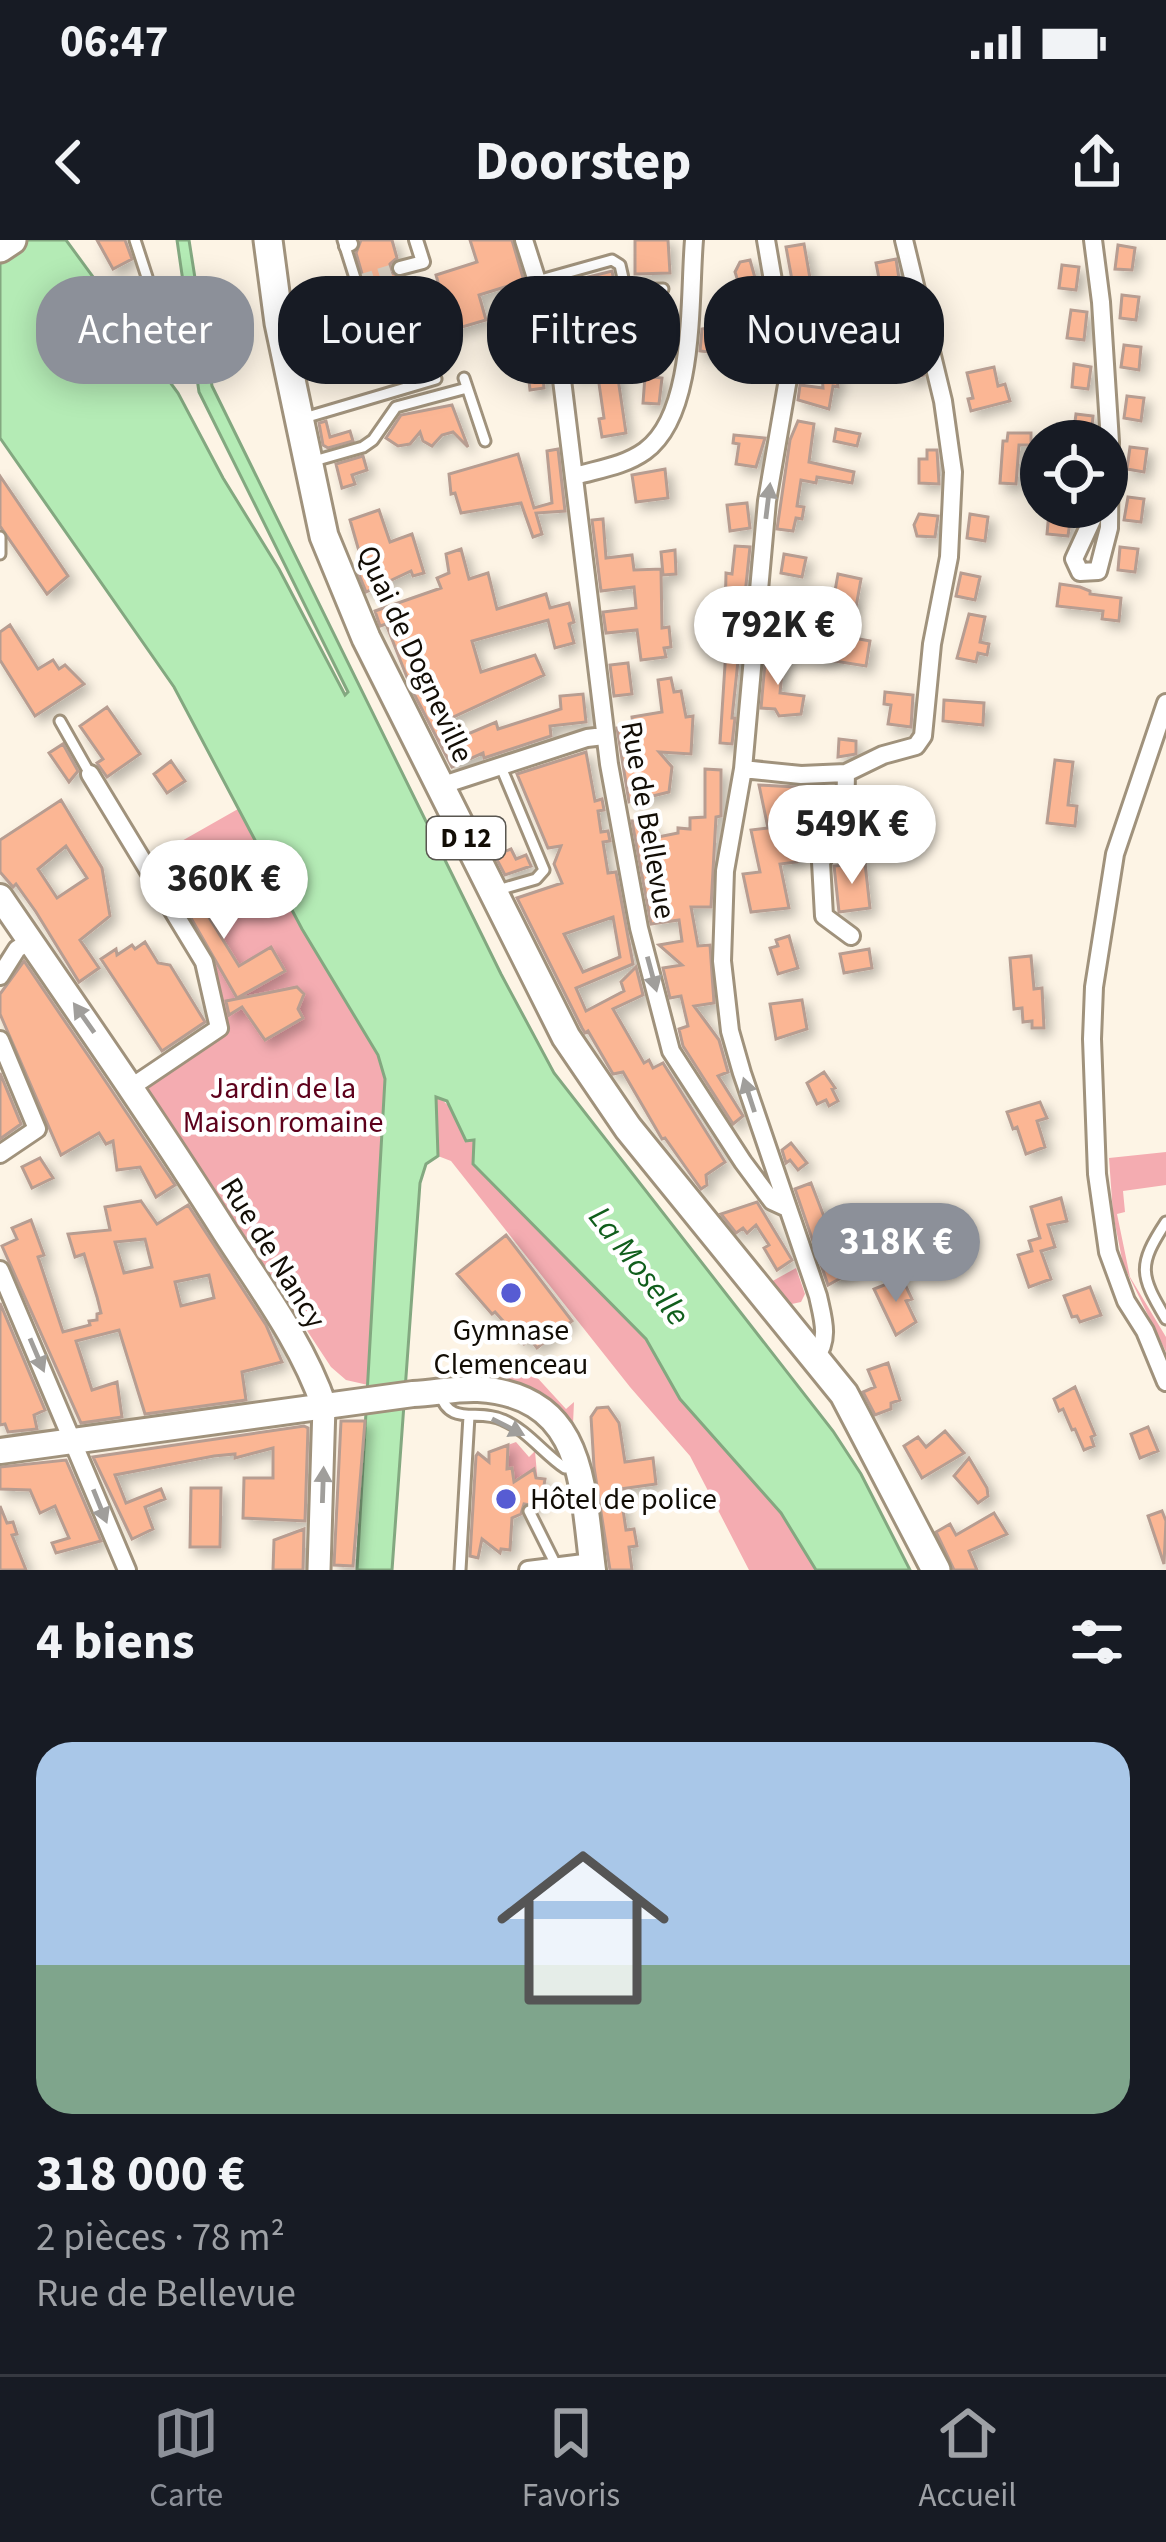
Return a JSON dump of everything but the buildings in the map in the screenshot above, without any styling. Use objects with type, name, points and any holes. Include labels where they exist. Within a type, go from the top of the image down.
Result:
[{"type":"main road","points":[[0,248],[12,240]]},
{"type":"main road","name":"Quai de Dogneville","points":[[267,246],[278,314]]},
{"type":"main road","name":"Quai de Dogneville","points":[[292,384],[324,536],[340,577],[566,1037],[592,1078],[791,1330]]},
{"type":"main road","name":"Rue de Nancy","points":[[0,897],[133,1086],[285,1327],[313,1374],[324,1406]]},
{"type":"main road","name":"D 12","points":[[791,1330],[844,1394],[937,1570]]},
{"type":"main road","points":[[0,1451],[324,1406],[432,1397],[461,1389],[500,1391],[538,1406],[555,1420],[575,1456],[580,1567]]},
{"type":"main road","points":[[432,1397],[530,1414],[557,1441],[580,1567]]},
{"type":"street","points":[[400,268],[423,262],[416,240]]},
{"type":"street","name":"Rue de Bellevue","points":[[524,240],[535,276]]},
{"type":"street","points":[[575,476],[635,457],[667,430],[684,370],[694,240]]},
{"type":"street","points":[[766,240],[789,373],[767,501],[743,770],[725,871],[722,961],[730,1030],[785,1207]]},
{"type":"street","points":[[743,770],[846,773],[921,741],[935,623],[949,556],[951,440],[904,240]]},
{"type":"street","points":[[1093,240],[1107,420]]},
{"type":"street","name":"Rue de Bellevue","points":[[563,384],[604,736],[639,928],[671,1051],[743,1162],[772,1201],[785,1207],[826,1330],[824,1347],[815,1359]]},
{"type":"street","points":[[1088,528],[1074,559],[1080,572],[1088,574],[1098,571],[1103,561],[1109,528]]},
{"type":"street","points":[[1166,703],[1115,854],[1096,967],[1092,1039],[1097,1174],[1108,1252],[1166,1382]]},
{"type":"street","points":[[440,786],[604,736]]},
{"type":"street","points":[[846,773],[845,824],[821,862],[824,916],[851,936]]},
{"type":"street","points":[[90,774],[204,962],[219,1028],[133,1086]]},
{"type":"street","points":[[0,976],[17,949],[30,941]]},
{"type":"street","points":[[0,1040],[37,1129],[0,1154]]},
{"type":"street","points":[[0,1270],[127,1570]]},
{"type":"street","points":[[791,1330],[818,1296]]},
{"type":"street","points":[[319,1570],[324,1406]]},
{"type":"street","points":[[528,1570],[580,1567]]},
{"type":"lane","points":[[135,240],[146,276]]},
{"type":"lane","points":[[347,243],[358,276]]},
{"type":"lane","points":[[557,276],[617,261],[622,276]]},
{"type":"lane","points":[[309,463],[363,447],[396,407],[465,383],[484,441]]},
{"type":"lane","points":[[300,420],[419,384]]},
{"type":"lane","points":[[0,537],[0,554]]},
{"type":"lane","points":[[59,721],[90,774]]},
{"type":"lane","points":[[493,891],[536,878],[544,870],[501,766]]},
{"type":"lane","points":[[1166,1222],[1145,1253],[1143,1270],[1166,1319]]},
{"type":"lane","points":[[432,1397],[456,1416],[501,1418],[565,1468]]},
{"type":"lane","points":[[460,1570],[470,1416]]},
{"type":"lane","points":[[529,1510],[580,1567]]},
{"type":"green space","name":"Jardin de la Maison romaine","points":[[238,809],[302,929],[378,1055],[385,1079],[368,1385],[346,1380],[331,1367],[142,1080],[218,1028],[204,962],[143,863]]},
{"type":"green space","points":[[434,1098],[452,1109],[466,1141],[474,1139],[474,1165],[646,1339],[680,1399],[781,1513],[816,1570],[749,1570],[690,1456],[451,1161],[438,1156]]},
{"type":"green space","points":[[1166,1152],[1166,1185],[1123,1191],[1125,1212],[1117,1214],[1130,1277],[1166,1337],[1166,1352],[1123,1264],[1109,1158]]},
{"type":"green space","points":[[796,1268],[805,1294],[801,1302],[787,1305],[769,1283]]},
{"type":"green space","points":[[533,1373],[566,1409],[574,1402],[573,1424],[536,1392],[501,1381],[500,1375]]},
{"type":"green space","points":[[516,1442],[529,1457],[535,1451],[538,1486],[533,1471],[514,1483],[512,1469],[507,1469],[508,1445]]},
{"type":"water","name":"La Moselle","points":[[0,240],[66,240],[92,276],[36,276],[36,384],[171,384],[279,569],[345,695],[348,692],[199,392],[198,384],[212,384],[554,1073],[833,1431],[861,1474],[910,1570],[816,1570],[781,1513],[680,1399],[646,1339],[473,1164],[474,1140],[466,1141],[447,1101],[436,1097],[438,1156],[426,1164],[420,1183],[392,1570],[357,1570],[385,1079],[378,1055],[302,929],[174,687],[0,438]]},
{"type":"water","points":[[177,240],[189,240],[195,276],[182,276]]},
{"type":"tunnel","points":[[375,276],[400,268]]},
{"type":"place","name":"Gymnase Clemenceau","points":[[511,1293]]},
{"type":"place","name":"Hôtel de police","points":[[506,1499]]}]
